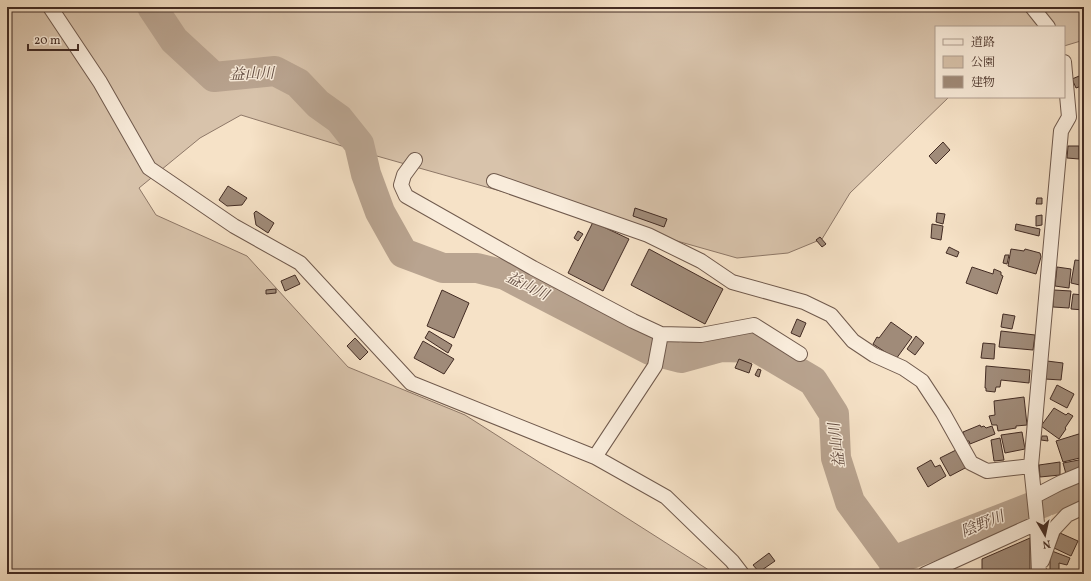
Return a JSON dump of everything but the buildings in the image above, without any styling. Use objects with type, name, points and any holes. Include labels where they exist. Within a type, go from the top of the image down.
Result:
[{"type":"street","points":[[50,7],[100,82],[149,168],[234,226],[300,264],[411,383],[595,457],[666,497],[732,561],[742,574]]},
{"type":"street","points":[[1032,7],[1047,26]]},
{"type":"street","points":[[1039,572],[1038,523],[1031,466],[1061,131],[1069,117],[1065,73]]},
{"type":"street","points":[[415,160],[404,176],[401,185],[406,196],[533,268],[633,321],[661,334],[701,334],[754,326],[800,354]]},
{"type":"street","points":[[494,181],[648,235],[701,261],[732,282],[804,302],[831,315],[853,341],[874,355],[903,368],[922,381],[943,413],[971,463],[987,471],[1031,466]]},
{"type":"street","points":[[595,457],[655,366],[661,334]]},
{"type":"street","points":[[1035,496],[1084,473]]},
{"type":"street","points":[[1039,572],[1053,530],[1067,515],[1084,507]]},
{"type":"street","points":[[925,574],[1038,523]]},
{"type":"green space","points":[[7,7],[1084,7],[1084,40],[1065,46],[1065,26],[935,26],[935,98],[948,98],[850,193],[822,239],[788,253],[737,258],[345,147],[241,115],[200,138],[139,188],[156,215],[247,256],[348,367],[465,415],[715,574],[7,574]]},
{"type":"waterway","name":"益山川","points":[[152,7],[174,40],[214,77],[275,71],[298,83],[318,104],[339,119],[359,144],[366,174],[380,212],[403,253],[443,268],[477,268],[505,275],[650,350],[681,358],[721,347],[757,348],[813,381],[834,414],[836,458],[850,502],[893,561],[896,574]]},
{"type":"waterway","name":"陰野川","points":[[893,561],[1065,494],[1084,484]]}]
